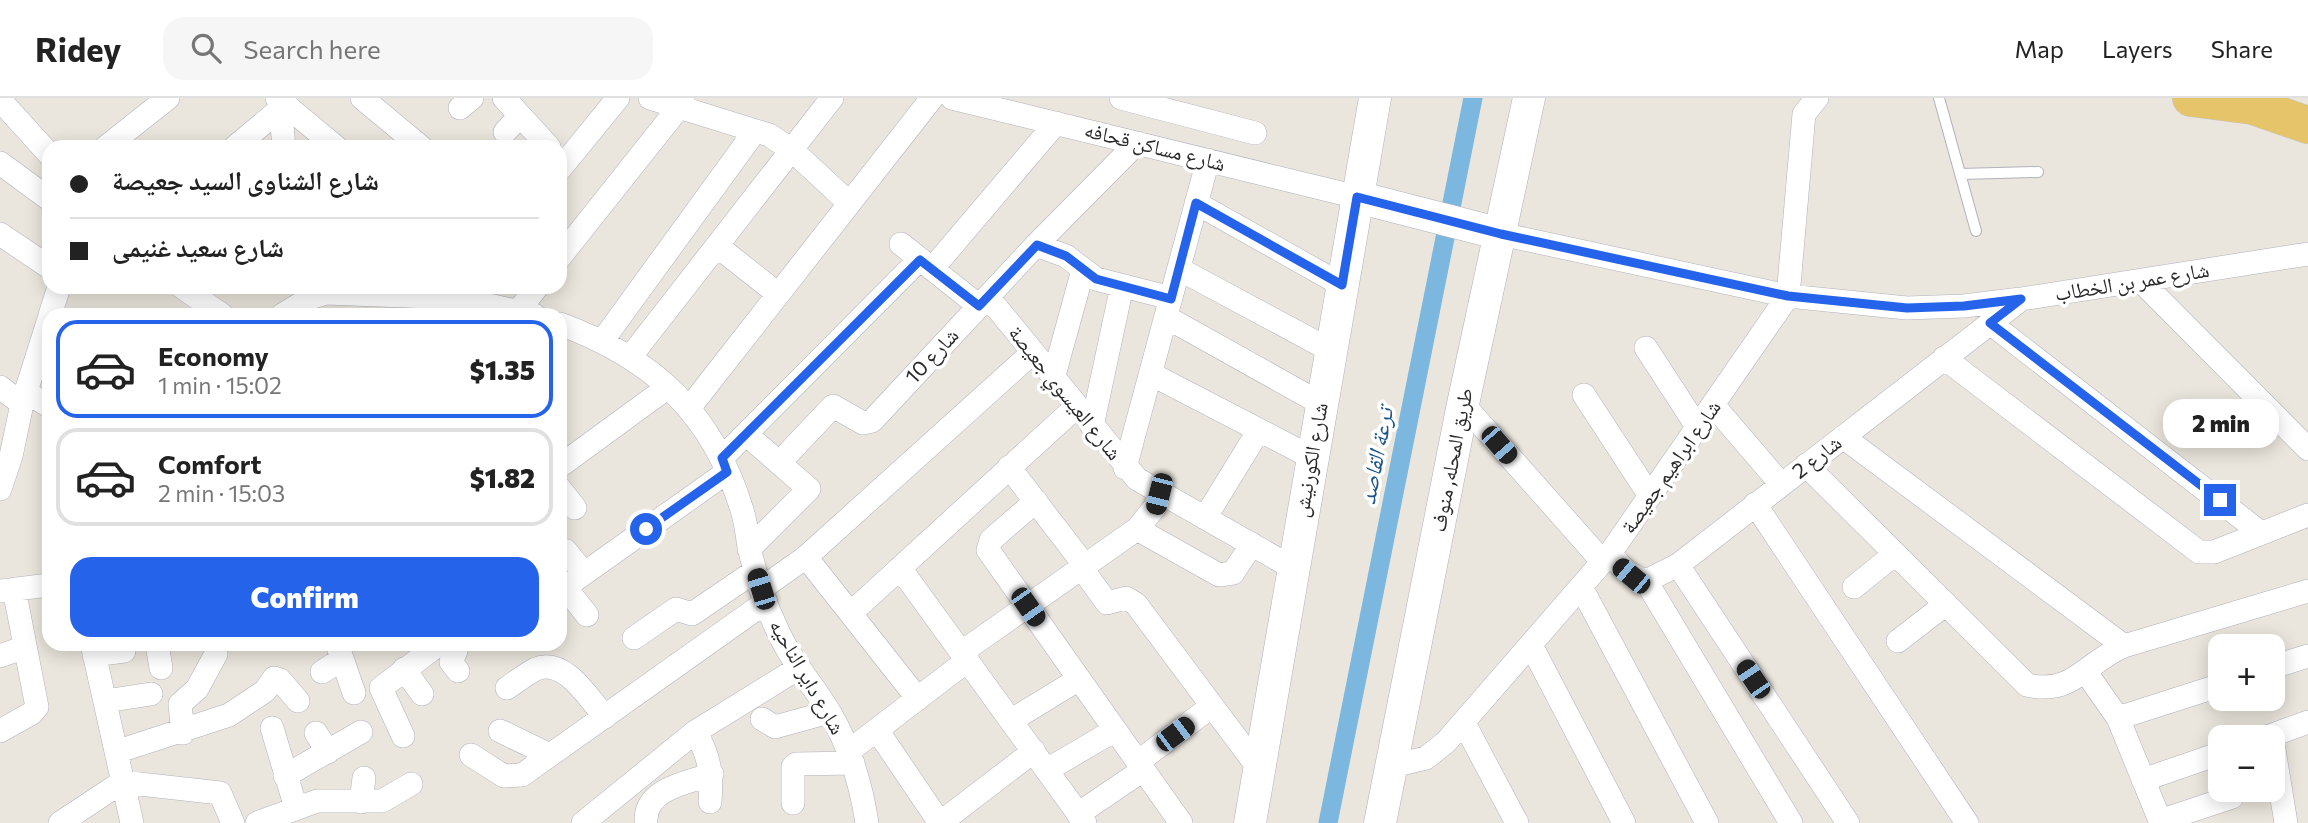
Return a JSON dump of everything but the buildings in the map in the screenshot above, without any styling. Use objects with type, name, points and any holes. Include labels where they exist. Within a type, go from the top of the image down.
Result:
[{"type":"highway","points":[[2191,98],[2253,106],[2308,125]]},
{"type":"main road","name":"شارع الكورنيش","points":[[1250,823],[1342,285],[1369,199],[1375,98]]},
{"type":"main road","name":"طريق المحله, منوف","points":[[1380,823],[1463,404],[1490,231],[1529,98]]},
{"type":"main road","points":[[1369,199],[1490,231]]},
{"type":"street","points":[[115,140],[169,98]]},
{"type":"street","points":[[504,98],[513,124],[533,140]]},
{"type":"street","points":[[567,151],[618,98]]},
{"type":"street","points":[[650,98],[682,102],[755,131],[792,150],[849,203]]},
{"type":"street","points":[[631,356],[832,98]]},
{"type":"street","points":[[690,407],[932,98]]},
{"type":"street","name":"شارع مساكن قحافه","points":[[952,98],[1369,199]]},
{"type":"street","points":[[1121,98],[1161,103],[1255,133]]},
{"type":"street","points":[[1788,296],[1804,114],[1817,98]]},
{"type":"street","points":[[370,100],[413,140]]},
{"type":"street","points":[[8,101],[42,145]]},
{"type":"street","points":[[242,140],[282,101]]},
{"type":"street","points":[[282,101],[284,140]]},
{"type":"street","points":[[282,101],[328,140]]},
{"type":"street","points":[[567,248],[682,102]]},
{"type":"street","points":[[1142,144],[1161,103]]},
{"type":"street","points":[[587,615],[567,588],[725,465],[746,434],[926,264],[1056,123]]},
{"type":"street","points":[[603,340],[755,131]]},
{"type":"street","name":"شارع 10","points":[[780,462],[833,406],[863,424],[872,421],[1037,245],[1142,144]]},
{"type":"street","points":[[1125,468],[1208,160]]},
{"type":"street","points":[[0,163],[42,194]]},
{"type":"street","points":[[1196,203],[1342,285]]},
{"type":"street","name":"شارع عمر بن الخطاب","points":[[1490,231],[1788,296],[1907,308],[1964,306],[2021,299],[2308,254]]},
{"type":"street","points":[[0,234],[42,262]]},
{"type":"street","name":"شارع العيسوي جعيصة","points":[[901,244],[983,302],[1032,352],[1125,468],[1159,494],[1293,568]]},
{"type":"street","points":[[1037,245],[1066,256],[1096,279],[1122,286],[1168,308],[1320,403]]},
{"type":"street","points":[[717,246],[778,294]]},
{"type":"street","points":[[1179,269],[1330,350]]},
{"type":"street","points":[[1054,379],[1083,270]]},
{"type":"street","points":[[2141,281],[2308,449]]},
{"type":"street","points":[[1092,426],[1122,286]]},
{"type":"street","points":[[191,294],[212,308]]},
{"type":"street","points":[[297,308],[319,298],[394,305],[451,294]]},
{"type":"street","points":[[468,294],[513,308]]},
{"type":"street","name":"شارع ابراهيم جعيصة","points":[[1392,766],[1426,758],[1464,723],[1607,557],[1788,296]]},
{"type":"street","name":"شارع 2","points":[[1646,581],[1678,565],[2021,299]]},
{"type":"street","points":[[1990,323],[2261,533]]},
{"type":"street","name":"شارع داير الناحيه","points":[[567,327],[603,340],[631,356],[690,407],[725,465],[743,511],[758,578],[797,669],[829,712],[851,757],[867,823]]},
{"type":"street","points":[[0,489],[6,452],[42,346]]},
{"type":"street","points":[[1646,348],[1698,428]]},
{"type":"street","points":[[634,638],[676,609],[692,614],[758,578],[806,557],[1032,352]]},
{"type":"street","points":[[1944,358],[2195,550],[2214,552],[2308,515]]},
{"type":"street","points":[[1150,374],[1311,457]]},
{"type":"street","points":[[0,387],[42,404]]},
{"type":"street","points":[[567,461],[668,387]]},
{"type":"street","points":[[1584,395],[1650,496]]},
{"type":"street","points":[[1463,404],[1607,557],[1631,576],[1646,581],[1791,823]]},
{"type":"street","points":[[1714,406],[1781,484]]},
{"type":"street","points":[[851,613],[1076,407]]},
{"type":"street","points":[[1205,518],[1259,430]]},
{"type":"street","points":[[471,755],[510,777],[522,775],[605,717],[758,578],[809,489],[746,434]]},
{"type":"street","points":[[1843,436],[2124,646]]},
{"type":"street","points":[[1807,465],[2027,685],[2042,689],[2058,687],[2085,671],[2103,656],[2124,646],[2308,591]]},
{"type":"street","points":[[1009,467],[1107,603],[1126,598],[1136,604],[1260,770]]},
{"type":"street","points":[[793,803],[793,767],[796,764],[851,757],[877,730],[918,699],[965,656],[1028,607],[1138,529],[1156,508],[1159,494]]},
{"type":"street","points":[[567,498],[575,508]]},
{"type":"street","points":[[1036,502],[988,546],[1181,823]]},
{"type":"street","points":[[1755,505],[1968,823]]},
{"type":"street","points":[[1138,529],[1219,575],[1233,573],[1252,544]]},
{"type":"street","points":[[567,552],[584,573]]},
{"type":"street","points":[[1854,587],[1895,554]]},
{"type":"street","points":[[806,557],[918,699]]},
{"type":"street","points":[[1678,565],[1848,823]]},
{"type":"street","points":[[900,568],[1082,818],[1212,706]]},
{"type":"street","points":[[0,731],[36,709],[25,648],[7,590],[42,586]]},
{"type":"street","points":[[1581,587],[1707,823]]},
{"type":"street","points":[[1898,641],[1946,604]]},
{"type":"street","points":[[1531,645],[1624,823]]},
{"type":"street","points":[[0,656],[25,648]]},
{"type":"street","points":[[93,651],[132,823]]},
{"type":"street","points":[[158,651],[161,668]]},
{"type":"street","points":[[456,651],[451,662],[458,671]]},
{"type":"street","points":[[322,672],[340,652],[354,693]]},
{"type":"street","points":[[183,733],[180,704],[203,681],[216,654]]},
{"type":"street","points":[[419,654],[422,694]]},
{"type":"street","points":[[403,736],[380,692],[381,686],[419,654]]},
{"type":"street","points":[[2285,663],[2308,656]]},
{"type":"street","points":[[508,688],[536,669],[548,667],[560,670],[605,717]]},
{"type":"street","points":[[591,820],[695,732],[797,669]]},
{"type":"street","points":[[2085,671],[2118,718],[2161,822],[2218,802]]},
{"type":"street","points":[[116,752],[183,733],[229,715],[265,691],[274,678],[280,680],[298,701]]},
{"type":"street","points":[[1012,720],[1079,679]]},
{"type":"street","points":[[2118,718],[2208,689]]},
{"type":"street","points":[[105,701],[151,694]]},
{"type":"street","points":[[762,719],[775,727],[829,712]]},
{"type":"street","points":[[2285,732],[2308,722]]},
{"type":"street","points":[[1464,723],[1517,823]]},
{"type":"street","points":[[272,728],[296,808]]},
{"type":"street","points":[[877,730],[940,823],[1041,760],[1115,730]]},
{"type":"street","points":[[500,731],[550,755]]},
{"type":"street","points":[[285,776],[322,743],[361,732]]},
{"type":"street","points":[[695,732],[706,752],[712,774],[710,802]]},
{"type":"street","points":[[2143,780],[2208,758]]},
{"type":"street","points":[[646,819],[651,799],[659,793],[712,774]]},
{"type":"street","points":[[361,802],[364,778]]},
{"type":"street","points":[[60,823],[122,782],[220,793],[233,823]]},
{"type":"street","points":[[257,823],[296,808],[328,800],[361,802],[390,799],[411,784]]},
{"type":"street","points":[[2282,802],[2286,823]]},
{"type":"lane","points":[[1939,98],[1976,231]]},
{"type":"lane","points":[[1960,174],[2038,172]]},
{"type":"waterway","name":"ترعة القاصد","points":[[1328,823],[1473,98]]},
{"type":"route","points":[[646,529],[727,472],[722,458],[920,260],[979,306],[1037,245],[1066,256],[1096,279],[1171,299],[1196,203],[1342,285],[1357,197],[1501,234],[1788,296],[1907,308],[1964,306],[2021,299],[1990,323],[2220,500]]}]
